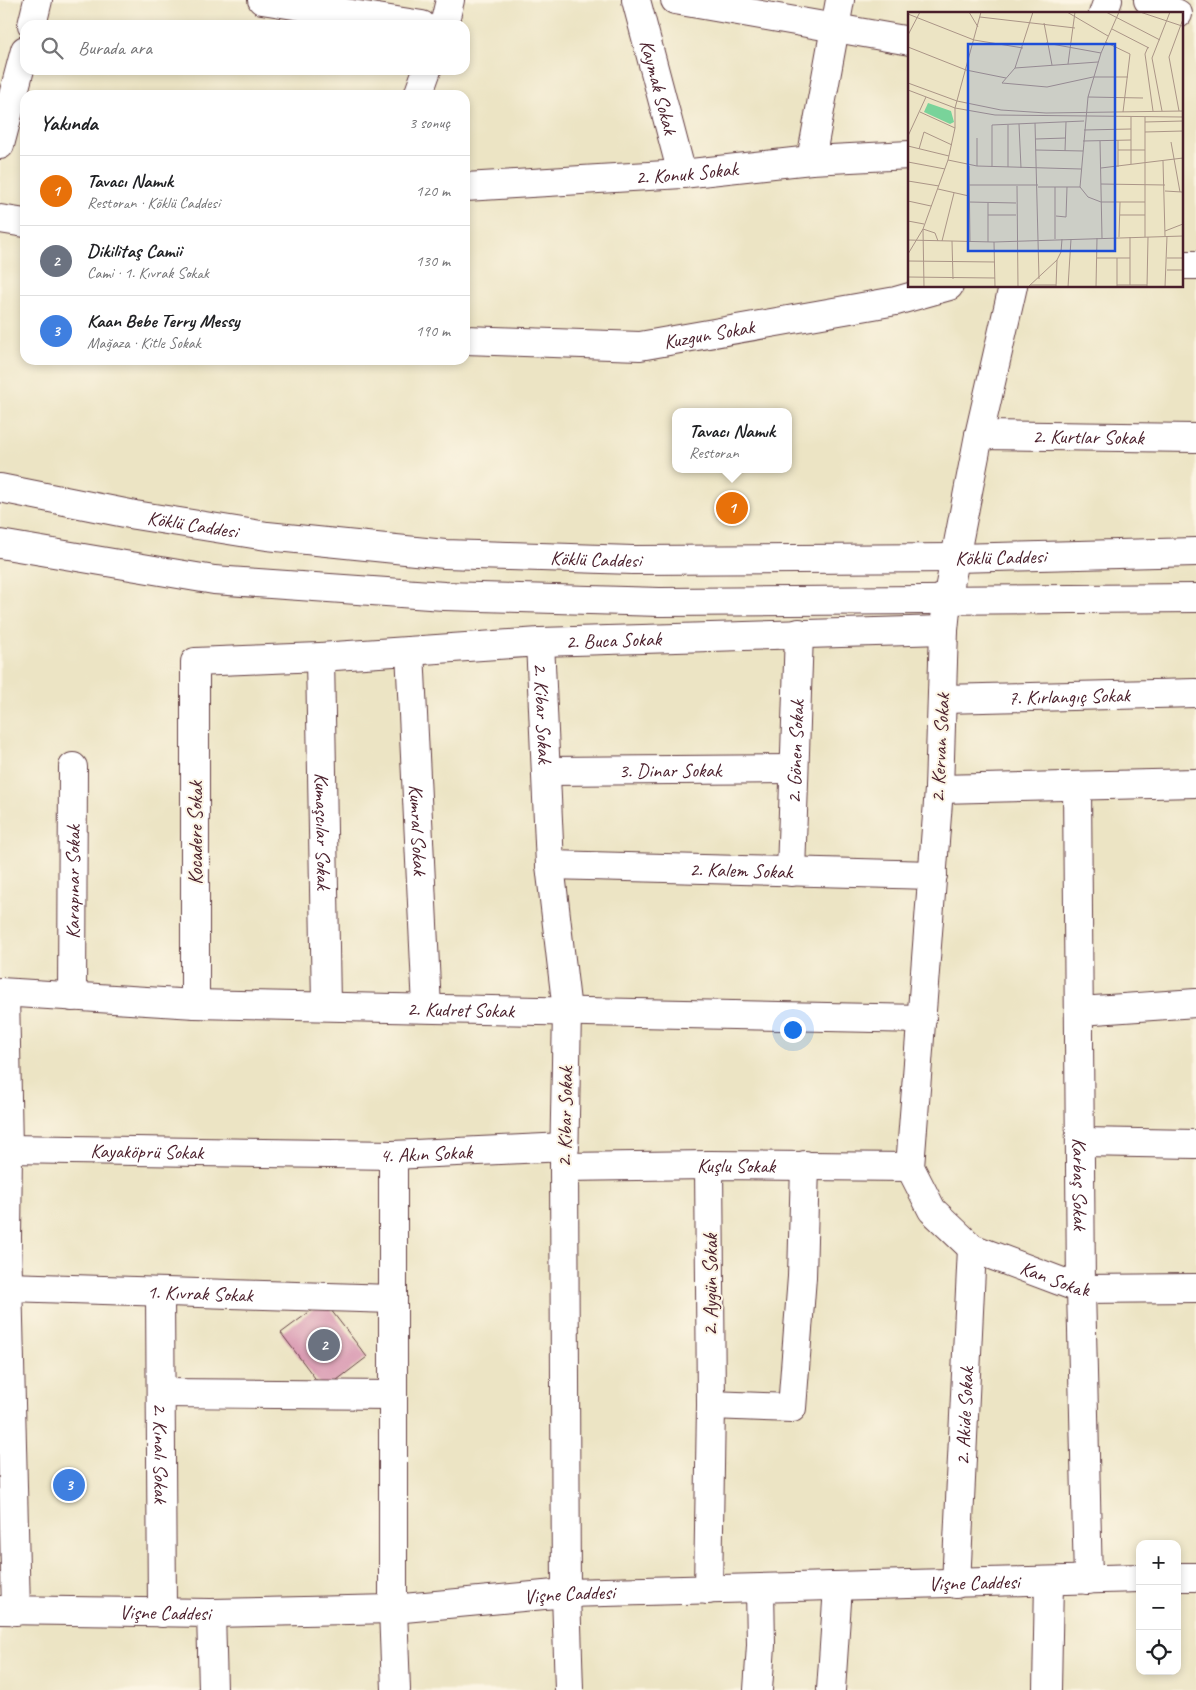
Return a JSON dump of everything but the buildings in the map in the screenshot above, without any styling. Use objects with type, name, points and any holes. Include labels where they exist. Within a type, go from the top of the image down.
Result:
[{"type":"street","points":[[33,20],[38,0]]},
{"type":"street","points":[[262,0],[390,20]]},
{"type":"street","points":[[445,20],[450,0]]},
{"type":"street","name":"Kaymak Sokak","points":[[636,0],[682,174]]},
{"type":"street","points":[[675,0],[908,41]]},
{"type":"street","points":[[811,160],[840,0]]},
{"type":"street","points":[[1104,12],[1108,0]]},
{"type":"street","points":[[1148,0],[1174,12]]},
{"type":"street","points":[[1184,17],[1196,22]]},
{"type":"street","points":[[0,145],[20,69]]},
{"type":"street","points":[[420,90],[425,75]]},
{"type":"street","name":"2. Konuk Sokak","points":[[470,188],[682,174],[811,160],[908,155]]},
{"type":"street","points":[[0,219],[20,222]]},
{"type":"street","name":"Kuzgun Sokak","points":[[470,340],[640,346],[896,301],[942,288]]},
{"type":"street","name":"2. Kervan Sokak","points":[[910,1167],[939,789],[944,630],[947,600],[979,435],[1013,288]]},
{"type":"street","name":"2. Kurtlar Sokak","points":[[979,435],[1196,438]]},
{"type":"street","name":"Köklü Caddesi","points":[[0,488],[134,515],[267,536],[445,554],[633,560],[955,558],[1196,552]]},
{"type":"street","name":"Köklü Caddesi","points":[[0,544],[214,580],[444,596],[660,602],[1196,598]]},
{"type":"street","name":"2. Buca Sokak","points":[[195,662],[320,657],[540,642],[944,630]]},
{"type":"street","name":"2. Gönen Sokak","points":[[791,872],[798,633]]},
{"type":"street","name":"2. Kibar Sokak","points":[[540,642],[550,865],[567,1011],[565,1157],[566,1593],[569,1690]]},
{"type":"street","name":"Kumral Sokak","points":[[410,651],[427,1008]]},
{"type":"street","name":"Kumaşcılar Sokak","points":[[320,657],[326,1005]]},
{"type":"street","name":"Kocadere Sokak","points":[[195,662],[195,1004]]},
{"type":"street","name":"7. Kırlangıç Sokak","points":[[942,699],[1196,693]]},
{"type":"street","name":"Karapınar Sokak","points":[[72,997],[73,767]]},
{"type":"street","name":"3. Dinar Sokak","points":[[546,771],[794,769]]},
{"type":"street","points":[[939,789],[1196,783]]},
{"type":"street","name":"Karbaş Sokak","points":[[1076,786],[1080,1011],[1081,1289],[1088,1580]]},
{"type":"street","name":"2. Kalem Sokak","points":[[550,865],[933,875]]},
{"type":"street","points":[[2,992],[8,1149],[3,1237],[8,1287],[8,1610]]},
{"type":"street","name":"2. Kudret Sokak","points":[[2,992],[195,1004],[326,1005],[922,1019]]},
{"type":"street","points":[[1080,1011],[1196,1003]]},
{"type":"street","points":[[1081,1142],[1196,1144]]},
{"type":"street","name":"Kayaköprü Sokak","points":[[8,1149],[286,1154]]},
{"type":"street","name":"4. Akın Sokak","points":[[286,1154],[565,1157]]},
{"type":"street","points":[[393,1155],[393,1609],[396,1690]]},
{"type":"street","name":"Kuşlu Sokak","points":[[565,1157],[709,1165],[910,1167]]},
{"type":"street","name":"2. Aygün Sokak","points":[[708,1590],[711,1405],[709,1165]]},
{"type":"street","points":[[711,1405],[792,1408],[802,1277],[805,1165]]},
{"type":"street","name":"Kan Sokak","points":[[910,1167],[932,1210],[972,1248],[1081,1289],[1196,1288]]},
{"type":"street","name":"2. Akide Sokak","points":[[956,1584],[972,1248]]},
{"type":"street","name":"1. Kıvrak Sokak","points":[[8,1287],[392,1299]]},
{"type":"street","name":"2. Kınalı Sokak","points":[[160,1293],[162,1613]]},
{"type":"street","points":[[161,1393],[392,1395]]},
{"type":"street","points":[[1181,1577],[1196,1577]]},
{"type":"street","name":"Vişne Caddesi","points":[[8,1610],[211,1613],[393,1609],[566,1593],[1136,1578]]},
{"type":"street","points":[[1047,1690],[1049,1581]]},
{"type":"street","points":[[831,1690],[838,1587]]},
{"type":"street","points":[[758,1690],[761,1645],[760,1589]]},
{"type":"street","points":[[211,1613],[213,1690]]},
{"type":"place","name":"Tavacı Namık","points":[[732,508]]},
{"type":"place","name":"Dikilitaş Camii","points":[[324,1345]]},
{"type":"place","name":"Kaan Bebe Terry Messy","points":[[69,1485]]}]
